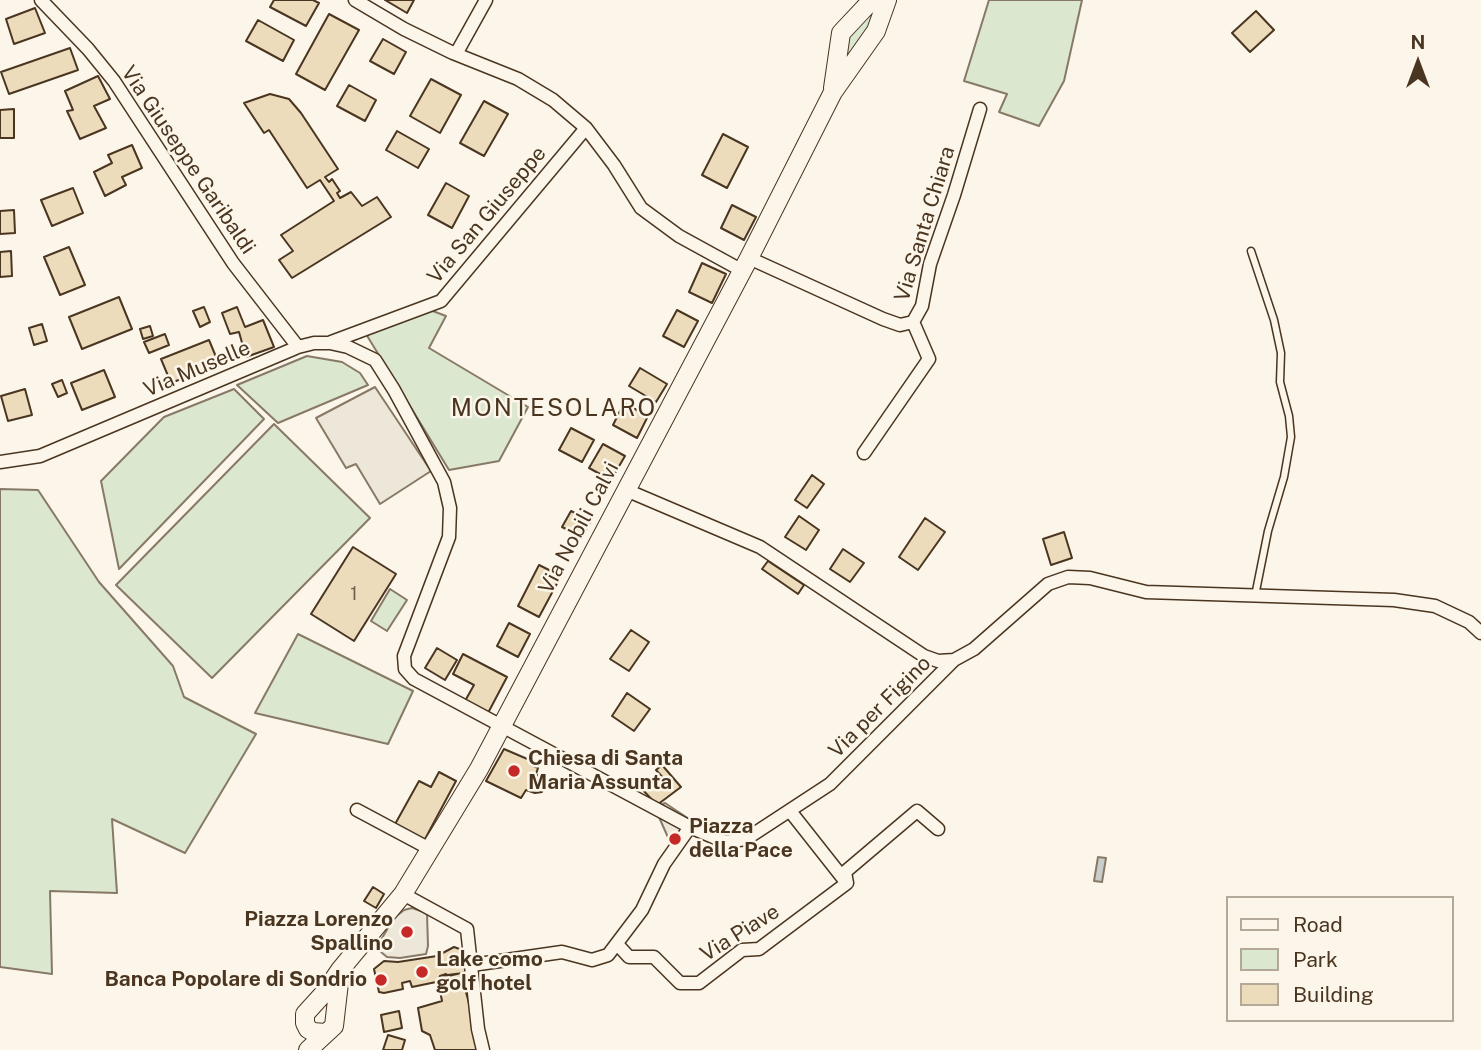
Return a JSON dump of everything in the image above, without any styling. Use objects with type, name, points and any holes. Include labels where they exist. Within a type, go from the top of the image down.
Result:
[{"type":"main road","name":"Via Nobili Calvi","points":[[832,92],[841,33],[872,0]]},
{"type":"main road","name":"Via Nobili Calvi","points":[[316,1003],[403,894],[479,769],[745,264],[832,92],[876,31],[887,0]]},
{"type":"main road","points":[[306,1050],[317,1031],[334,1026],[340,970]]},
{"type":"main road","points":[[317,1031],[305,1023],[305,1014],[309,1008],[316,1003],[326,1004],[334,1012]]},
{"type":"street","name":"Via Giuseppe Garibaldi","points":[[41,0],[88,49],[114,81],[233,262],[298,347]]},
{"type":"street","points":[[355,0],[404,29],[518,79],[553,100],[586,128],[614,165],[641,208],[679,236],[883,319],[900,325],[913,322]]},
{"type":"street","points":[[456,54],[486,0]]},
{"type":"street","name":"Via Santa Chiara","points":[[864,453],[929,359],[913,322],[922,306],[930,264],[980,109]]},
{"type":"street","name":"Via San Giuseppe","points":[[330,343],[441,301],[586,128]]},
{"type":"street","name":"Via Muselle","points":[[0,462],[40,456],[298,347],[313,343],[348,346],[375,360],[444,482],[450,508],[449,537],[404,656],[405,669],[414,679],[501,725]]},
{"type":"street","points":[[626,489],[760,547],[924,656],[937,661],[954,660]]},
{"type":"street","name":"Via per Figino","points":[[501,725],[690,827],[725,842],[746,839],[830,784],[954,660],[974,649],[1048,584],[1068,577],[1090,578],[1146,592],[1394,600],[1435,606],[1469,622],[1481,633]]},
{"type":"street","points":[[357,810],[430,849]]},
{"type":"street","points":[[790,811],[847,883]]},
{"type":"street","name":"Via Piave","points":[[617,944],[629,957],[654,957],[680,983],[699,983],[742,950],[758,949],[847,883],[845,872],[917,811],[938,829]]},
{"type":"street","points":[[472,965],[562,952],[592,960],[608,955],[642,909],[664,864],[690,827]]},
{"type":"street","points":[[403,894],[467,929],[478,1029],[483,1050]]},
{"type":"lane","points":[[1251,251],[1281,353],[1280,382],[1289,416],[1291,437],[1255,596]]},
{"type":"green space","points":[[879,0],[869,33],[839,73],[844,35]]},
{"type":"green space","points":[[989,0],[1082,0],[1064,81],[1039,126],[999,112],[1007,94],[964,81]]},
{"type":"green space","points":[[430,310],[446,316],[429,348],[528,407],[499,461],[449,470],[366,334]]},
{"type":"green space","points":[[307,356],[342,362],[360,373],[368,385],[278,423],[237,385]]},
{"type":"green space","points":[[234,389],[264,419],[119,569],[101,481],[164,417]]},
{"type":"green space","points":[[274,424],[370,518],[212,678],[116,585]]},
{"type":"green space","points":[[0,489],[38,490],[99,582],[173,666],[184,697],[256,734],[185,853],[112,819],[117,893],[50,891],[52,974],[0,967]]},
{"type":"green space","points":[[390,589],[407,600],[387,631],[371,621]]},
{"type":"green space","points":[[298,634],[413,691],[388,744],[255,713]]},
{"type":"shaded area","points":[[375,387],[431,471],[380,504],[356,464],[346,468],[316,418]]},
{"type":"shaded area","name":"Piazza della Pace","points":[[665,803],[692,821],[674,851],[655,808]]},
{"type":"shaded area","points":[[1098,857],[1106,858],[1102,882],[1094,881]]},
{"type":"shaded area","name":"Piazza Lorenzo Spallino","points":[[412,908],[427,913],[426,954],[387,957],[376,948],[394,918],[404,910]]},
{"type":"building","points":[[274,0],[313,0],[319,3],[306,26],[270,7]]},
{"type":"building","points":[[385,0],[414,0],[407,13]]},
{"type":"building","points":[[35,8],[45,33],[14,44],[6,19]]},
{"type":"building","points":[[1256,11],[1274,30],[1250,52],[1232,33]]},
{"type":"building","points":[[329,14],[359,30],[325,90],[296,74]]},
{"type":"building","points":[[258,20],[294,40],[283,61],[246,41]]},
{"type":"building","points":[[383,39],[406,52],[394,74],[370,61]]},
{"type":"building","points":[[70,48],[78,70],[9,94],[1,72]]},
{"type":"building","points":[[98,76],[110,99],[94,106],[106,128],[80,139],[67,111],[73,110],[65,91]]},
{"type":"building","points":[[431,79],[461,95],[440,133],[410,116]]},
{"type":"building","points":[[349,85],[376,100],[365,121],[337,106]]},
{"type":"building","points":[[270,94],[289,99],[301,113],[338,169],[325,177],[329,182],[332,179],[340,191],[337,193],[340,198],[351,192],[362,206],[377,197],[391,217],[292,278],[279,260],[293,251],[281,235],[334,201],[320,180],[307,188],[269,130],[264,133],[244,103]]},
{"type":"building","points":[[484,101],[508,114],[484,156],[460,143]]},
{"type":"building","points":[[14,109],[14,138],[0,138],[0,110]]},
{"type":"building","points":[[397,131],[429,149],[418,168],[386,150]]},
{"type":"building","points":[[723,134],[748,147],[727,188],[702,175]]},
{"type":"building","points":[[132,145],[142,168],[122,177],[126,185],[105,196],[94,172],[112,163],[108,155]]},
{"type":"building","points":[[446,183],[469,196],[452,228],[428,215]]},
{"type":"building","points":[[73,188],[83,213],[52,226],[41,200]]},
{"type":"building","points":[[732,205],[756,217],[744,240],[721,228]]},
{"type":"building","points":[[14,210],[15,233],[0,234],[0,211]]},
{"type":"building","points":[[69,247],[85,285],[60,295],[44,257]]},
{"type":"building","points":[[11,251],[12,276],[0,277],[0,252]]},
{"type":"building","points":[[702,263],[726,274],[712,303],[689,292]]},
{"type":"building","points":[[119,297],[132,329],[82,349],[69,317]]},
{"type":"building","points":[[204,307],[210,322],[200,327],[193,311]]},
{"type":"building","points":[[237,307],[245,327],[263,320],[274,347],[246,357],[239,332],[230,334],[222,313]]},
{"type":"building","points":[[677,310],[698,321],[684,347],[663,336]]},
{"type":"building","points":[[42,324],[47,341],[34,345],[29,328]]},
{"type":"building","points":[[150,326],[153,336],[143,339],[140,329]]},
{"type":"building","points":[[165,334],[169,345],[149,353],[144,342]]},
{"type":"building","points":[[209,340],[219,364],[171,383],[161,359]]},
{"type":"building","points":[[640,368],[667,384],[656,402],[629,386]]},
{"type":"building","points":[[104,370],[115,397],[82,410],[71,383]]},
{"type":"building","points":[[62,380],[67,393],[58,397],[52,384]]},
{"type":"building","points":[[25,389],[32,415],[8,421],[1,396]]},
{"type":"building","points":[[624,403],[648,416],[637,438],[613,425]]},
{"type":"building","points":[[571,428],[594,440],[582,462],[559,450]]},
{"type":"building","points":[[603,444],[625,456],[611,480],[589,468]]},
{"type":"building","points":[[812,475],[824,484],[807,508],[795,500]]},
{"type":"building","points":[[571,511],[591,521],[582,537],[562,527]]},
{"type":"building","points":[[799,516],[819,530],[806,550],[785,537]]},
{"type":"building","points":[[925,518],[945,532],[918,570],[899,557]]},
{"type":"building","points":[[1064,532],[1072,558],[1051,565],[1043,539]]},
{"type":"building","points":[[353,547],[396,574],[354,641],[311,614]]},
{"type":"building","points":[[843,549],[864,563],[850,582],[830,569]]},
{"type":"building","points":[[768,561],[804,585],[798,594],[762,569]]},
{"type":"building","points":[[539,565],[561,576],[539,617],[518,606]]},
{"type":"building","points":[[509,623],[530,634],[518,657],[497,646]]},
{"type":"building","points":[[631,630],[649,642],[629,671],[610,659]]},
{"type":"building","points":[[437,648],[457,660],[445,680],[425,668]]},
{"type":"building","points":[[463,654],[507,677],[488,713],[465,701],[474,685],[453,674]]},
{"type":"building","points":[[627,693],[650,709],[634,731],[612,716]]},
{"type":"building","name":"Chiesa di Santa Maria Assunta","points":[[504,749],[532,761],[531,765],[538,768],[536,774],[545,784],[542,792],[526,790],[521,798],[486,781]]},
{"type":"building","points":[[662,765],[681,787],[657,805],[640,787],[648,779],[659,787],[666,781],[656,770]]},
{"type":"building","points":[[439,772],[456,781],[424,841],[394,826],[419,781],[431,787]]},
{"type":"building","points":[[373,887],[384,894],[376,908],[364,901]]},
{"type":"building","points":[[454,947],[465,951],[466,972],[448,976],[446,974],[440,976],[441,981],[412,987],[410,981],[402,983],[403,989],[379,992],[374,969],[384,961],[398,962],[437,956]]},
{"type":"building","points":[[463,973],[482,1050],[435,1050],[430,1035],[422,1031],[418,1008],[442,1001],[438,981],[440,976]]},
{"type":"building","points":[[399,1011],[402,1028],[384,1032],[381,1015]]},
{"type":"building","points":[[388,1035],[405,1040],[402,1050],[383,1050]]},
{"type":"place","name":"Chiesa di Santa Maria Assunta","points":[[514,771]]},
{"type":"place","name":"Piazza della Pace","points":[[675,839]]},
{"type":"place","name":"Piazza Lorenzo Spallino","points":[[407,932]]},
{"type":"place","name":"Lake como golf hotel","points":[[422,972]]},
{"type":"place","name":"Banca Popolare di Sondrio","points":[[381,980]]},
{"type":"district","name":"MONTESOLARO","points":[[554,409]]}]
